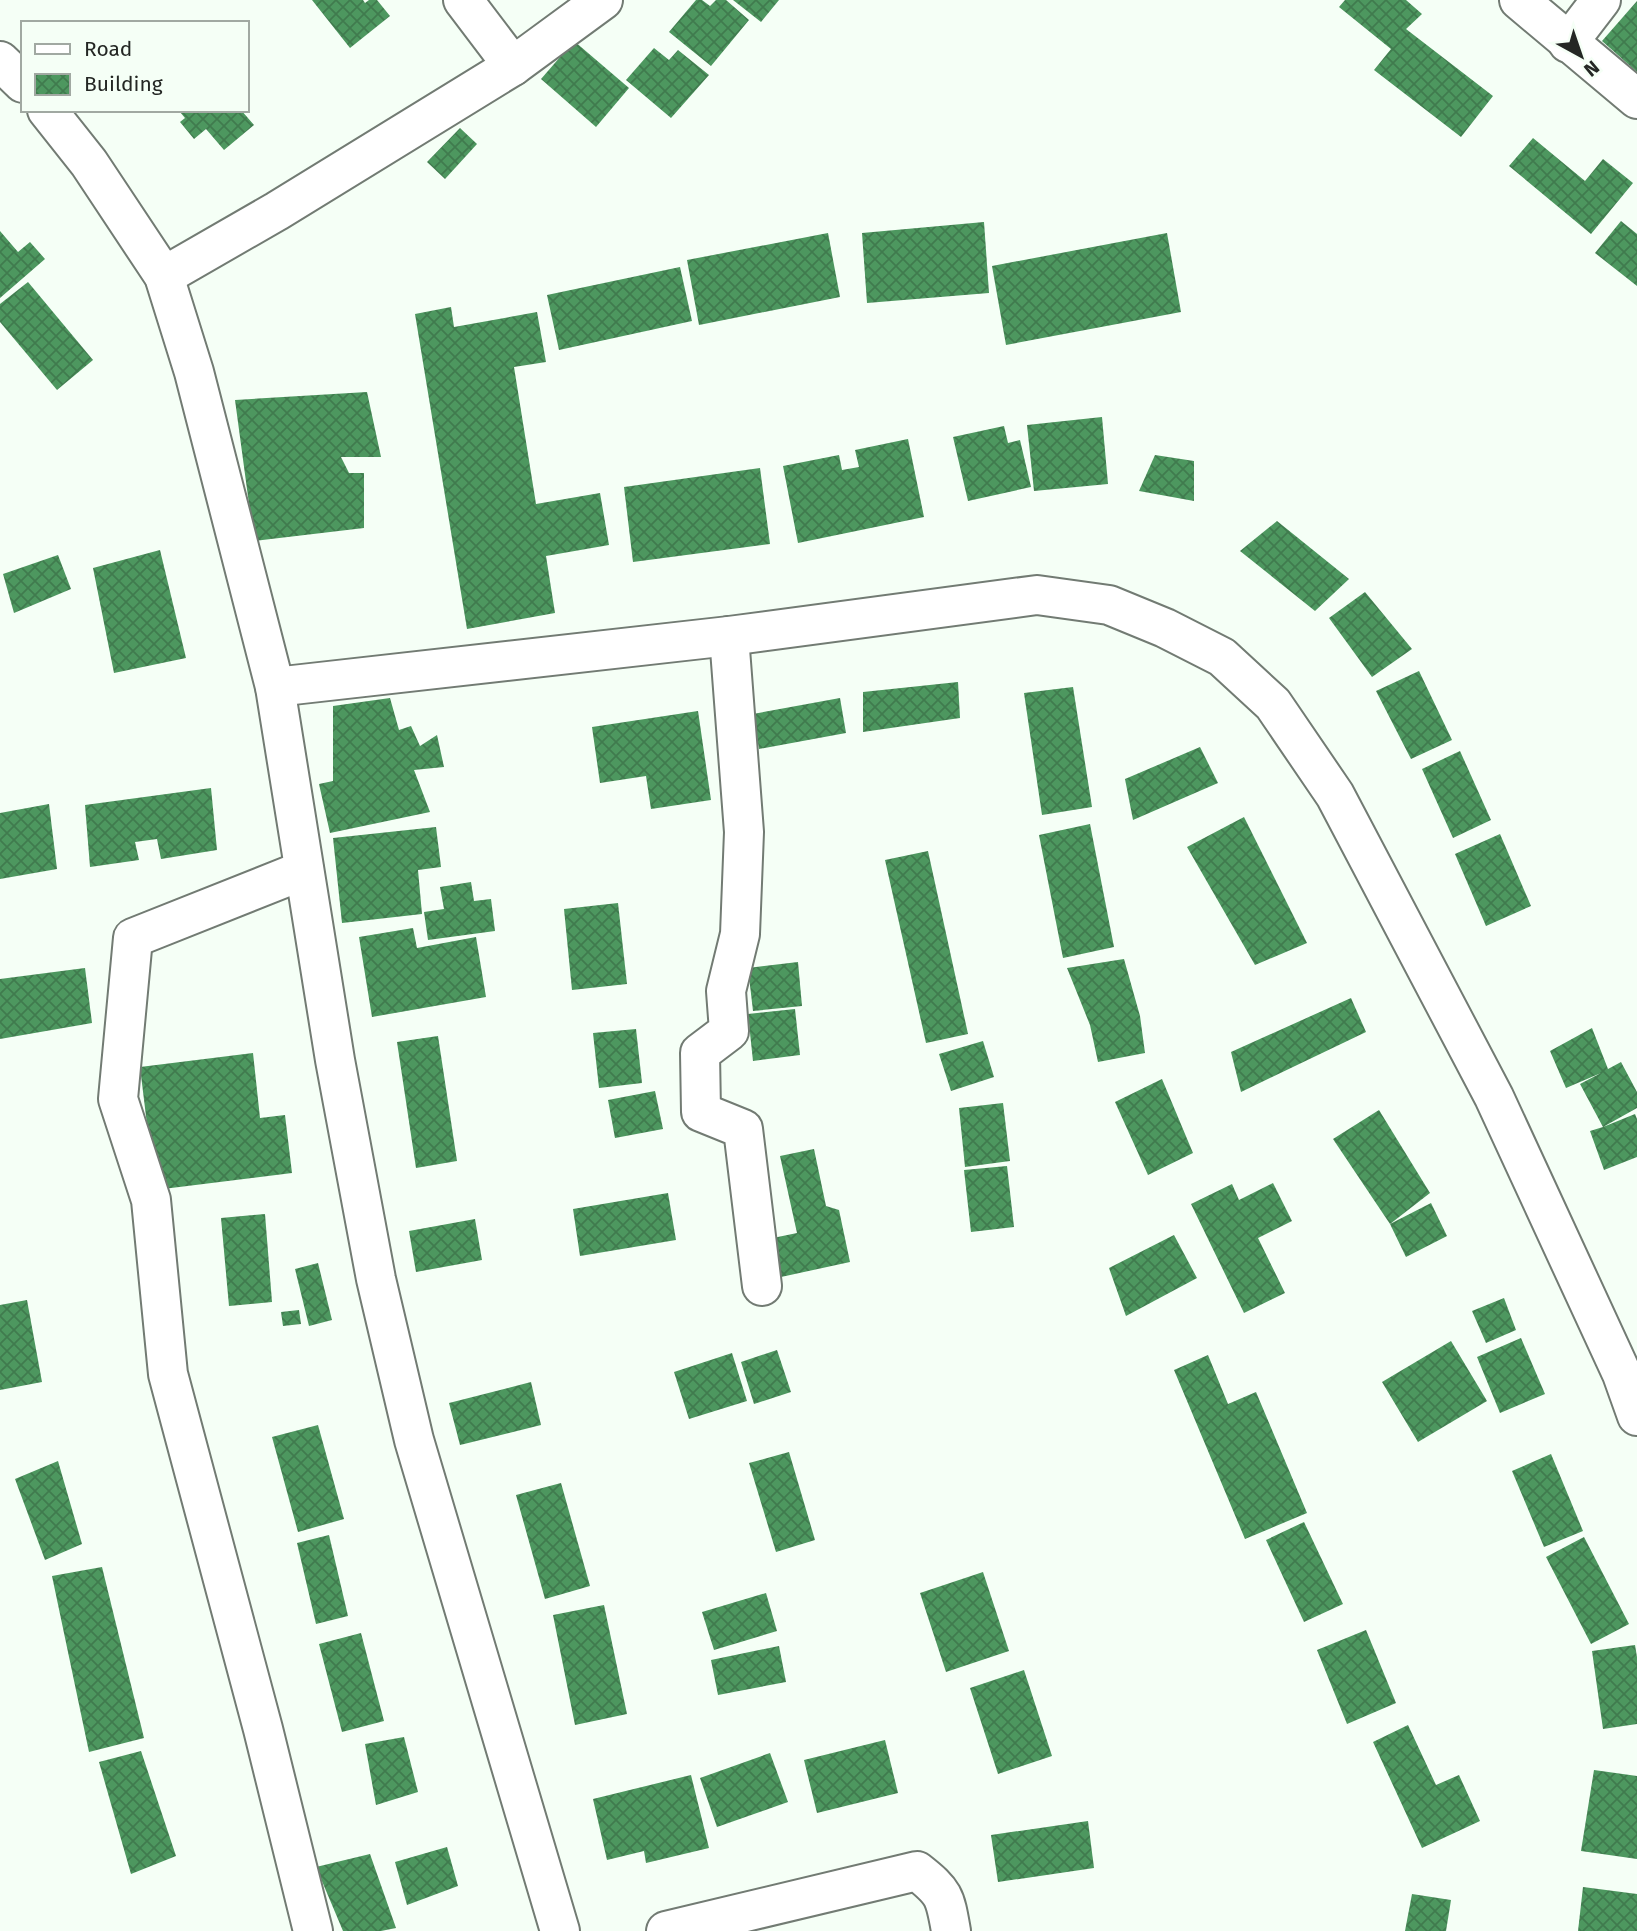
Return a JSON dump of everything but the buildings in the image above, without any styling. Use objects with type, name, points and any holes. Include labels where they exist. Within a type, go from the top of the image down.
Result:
[{"type":"street","points":[[463,0],[513,66]]},
{"type":"street","points":[[163,276],[277,211],[513,66],[603,0]]},
{"type":"street","points":[[1519,0],[1637,99]]},
{"type":"street","points":[[1569,43],[1601,0]]},
{"type":"street","points":[[0,61],[21,81]]},
{"type":"street","points":[[49,112],[89,163],[163,276],[194,372],[275,687],[335,1060],[373,1265],[414,1440],[560,1931]]},
{"type":"street","points":[[275,687],[729,636],[1037,595],[1109,605],[1165,628],[1223,657],[1273,704],[1335,794],[1494,1097],[1622,1374],[1637,1416]]},
{"type":"street","points":[[729,636],[744,832],[740,934],[726,991],[729,1031],[700,1053],[701,1112],[743,1129],[762,1286]]},
{"type":"street","points":[[304,870],[133,938],[118,1099],[151,1200],[168,1374],[263,1729],[313,1931]]},
{"type":"street","points":[[666,1931],[917,1871],[936,1886],[946,1902],[951,1931]]}]
